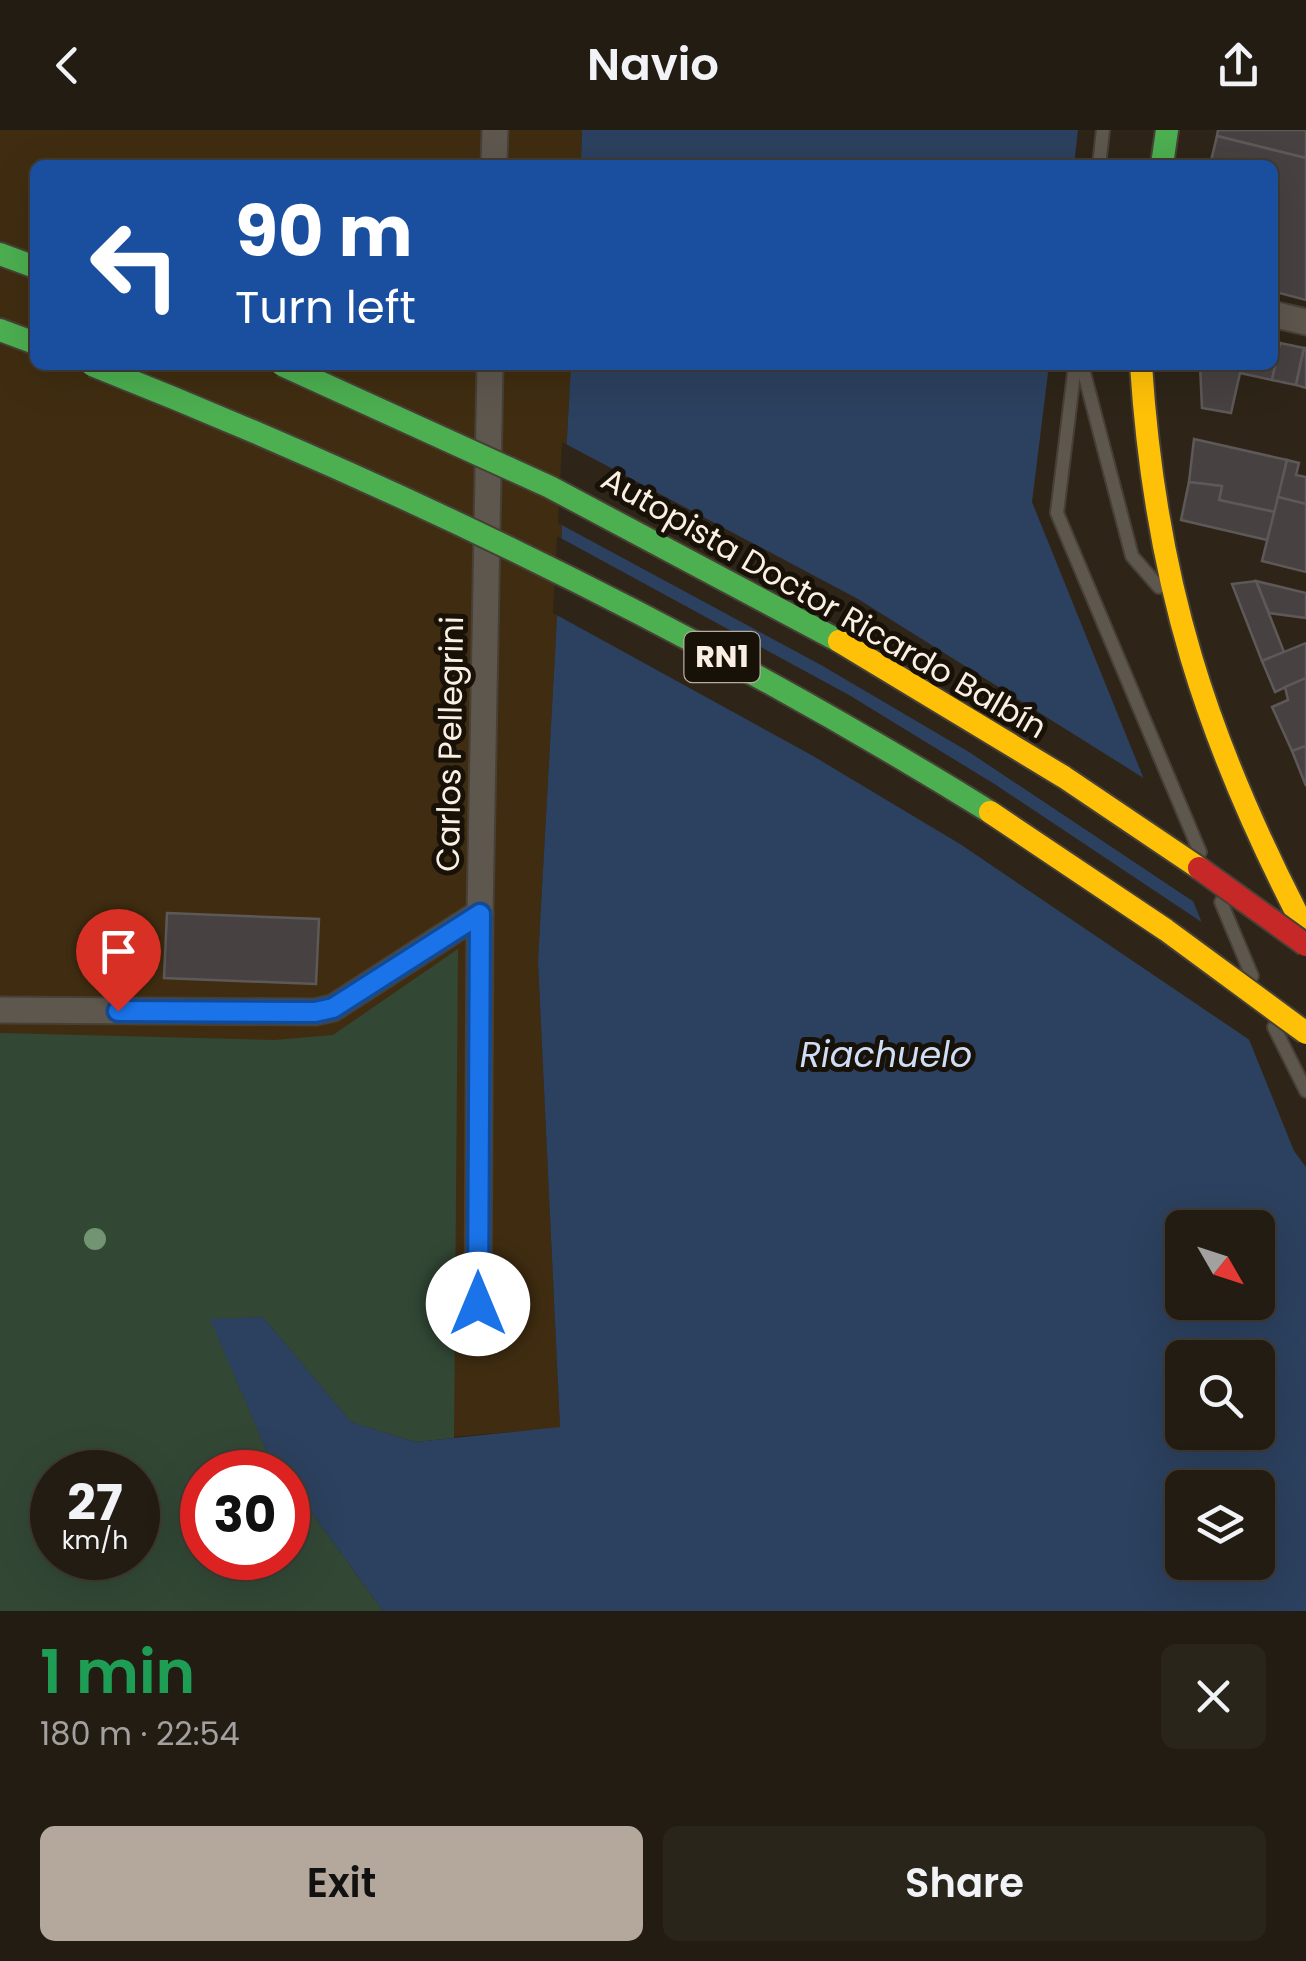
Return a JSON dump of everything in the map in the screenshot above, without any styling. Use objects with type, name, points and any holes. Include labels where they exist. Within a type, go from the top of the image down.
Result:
[{"type":"main road","points":[[1163,160],[1167,130]]},
{"type":"main road","points":[[0,254],[30,266]]},
{"type":"main road","points":[[0,330],[30,342]]},
{"type":"main road","name":"RN1","points":[[104,370],[368,479],[534,557],[686,636],[982,808],[1125,902],[1306,1033]]},
{"type":"main road","name":"Autopista Doctor Ricardo Balbín","points":[[293,370],[533,477],[836,639],[1079,788],[1306,946]]},
{"type":"main road","points":[[1141,370],[1150,486],[1170,600],[1184,654],[1243,813],[1295,893],[1306,931]]},
{"type":"street","points":[[494,160],[495,130]]},
{"type":"street","points":[[1278,315],[1306,322]]},
{"type":"street","name":"Carlos Pellegrini","points":[[478,1304],[490,370]]},
{"type":"street","points":[[0,1010],[315,1012],[333,1008],[480,914]]},
{"type":"lane","points":[[1100,160],[1103,130]]},
{"type":"lane","points":[[1077,370],[1057,513],[1286,1055],[1306,1092]]},
{"type":"lane","points":[[1079,370],[1132,556],[1170,600]]},
{"type":"shaded area","points":[[0,130],[582,130],[581,160],[30,160],[30,370],[571,370],[538,961],[560,1428],[291,1450],[180,1450],[180,1580],[310,1580],[310,1510],[383,1611],[0,1611]]},
{"type":"green space","points":[[458,949],[454,1438],[415,1442],[351,1422],[263,1317],[211,1320],[266,1450],[180,1450],[180,1580],[310,1580],[310,1510],[383,1611],[0,1611],[0,1033],[275,1040],[333,1035]]},
{"type":"water","points":[[582,130],[1078,130],[1075,160],[581,160]]},
{"type":"water","name":"Riachuelo","points":[[571,370],[1048,370],[1032,502],[1294,1151],[1306,1167],[1306,1611],[383,1611],[310,1510],[310,1450],[266,1450],[210,1319],[263,1317],[351,1422],[415,1442],[560,1427],[538,961]]},
{"type":"pier","points":[[562,442],[858,599],[1150,782],[1200,906],[969,752],[821,665],[558,523]]},
{"type":"pier","points":[[557,536],[849,695],[996,785],[1209,927],[1257,1045],[960,844],[813,756],[553,613]]},
{"type":"building","points":[[1218,130],[1306,130],[1306,158],[1217,136]]},
{"type":"building","points":[[1217,136],[1306,158],[1306,300],[1278,293],[1278,160],[1211,160]]},
{"type":"building","points":[[1280,343],[1304,348],[1296,385],[1272,380],[1274,370],[1278,370]]},
{"type":"building","points":[[1306,348],[1306,388],[1296,385]]},
{"type":"building","points":[[1200,370],[1274,370],[1272,380],[1240,373],[1231,413],[1202,408]]},
{"type":"building","points":[[1194,439],[1287,460],[1275,512],[1219,500],[1222,486],[1189,482]]},
{"type":"building","points":[[1287,460],[1299,463],[1296,475],[1306,477],[1306,504],[1278,497]]},
{"type":"building","points":[[1189,482],[1222,486],[1219,500],[1275,512],[1267,540],[1181,520]]},
{"type":"building","points":[[1278,497],[1306,504],[1306,572],[1262,561]]},
{"type":"building","points":[[1256,581],[1306,593],[1306,618],[1269,613]]},
{"type":"building","points":[[1256,581],[1284,652],[1262,661],[1232,584]]},
{"type":"building","points":[[1306,643],[1306,678],[1275,692],[1262,661]]},
{"type":"building","points":[[1306,678],[1306,746],[1292,751],[1272,707],[1288,700],[1285,687]]},
{"type":"building","points":[[1306,746],[1306,786],[1292,751]]},
{"type":"building","points":[[167,913],[319,919],[316,984],[164,978]]},
{"type":"traffic: fast","points":[[1163,160],[1167,130]]},
{"type":"traffic: fast","points":[[0,254],[30,265]]},
{"type":"traffic: fast","points":[[0,330],[30,341]]},
{"type":"traffic: fast","points":[[104,370],[324,462],[551,568],[773,684],[990,812]]},
{"type":"traffic: fast","points":[[293,370],[550,487],[839,641]]},
{"type":"traffic: slow","points":[[1141,370],[1159,518],[1191,657],[1240,792],[1306,931]]},
{"type":"traffic: slow","points":[[839,641],[1064,777],[1199,868]]},
{"type":"traffic: slow","points":[[990,812],[1166,930],[1306,1033]]},
{"type":"traffic: jam","points":[[1199,868],[1306,945]]},
{"type":"route","points":[[118,1011],[315,1012],[333,1008],[480,914],[478,1304]]}]
